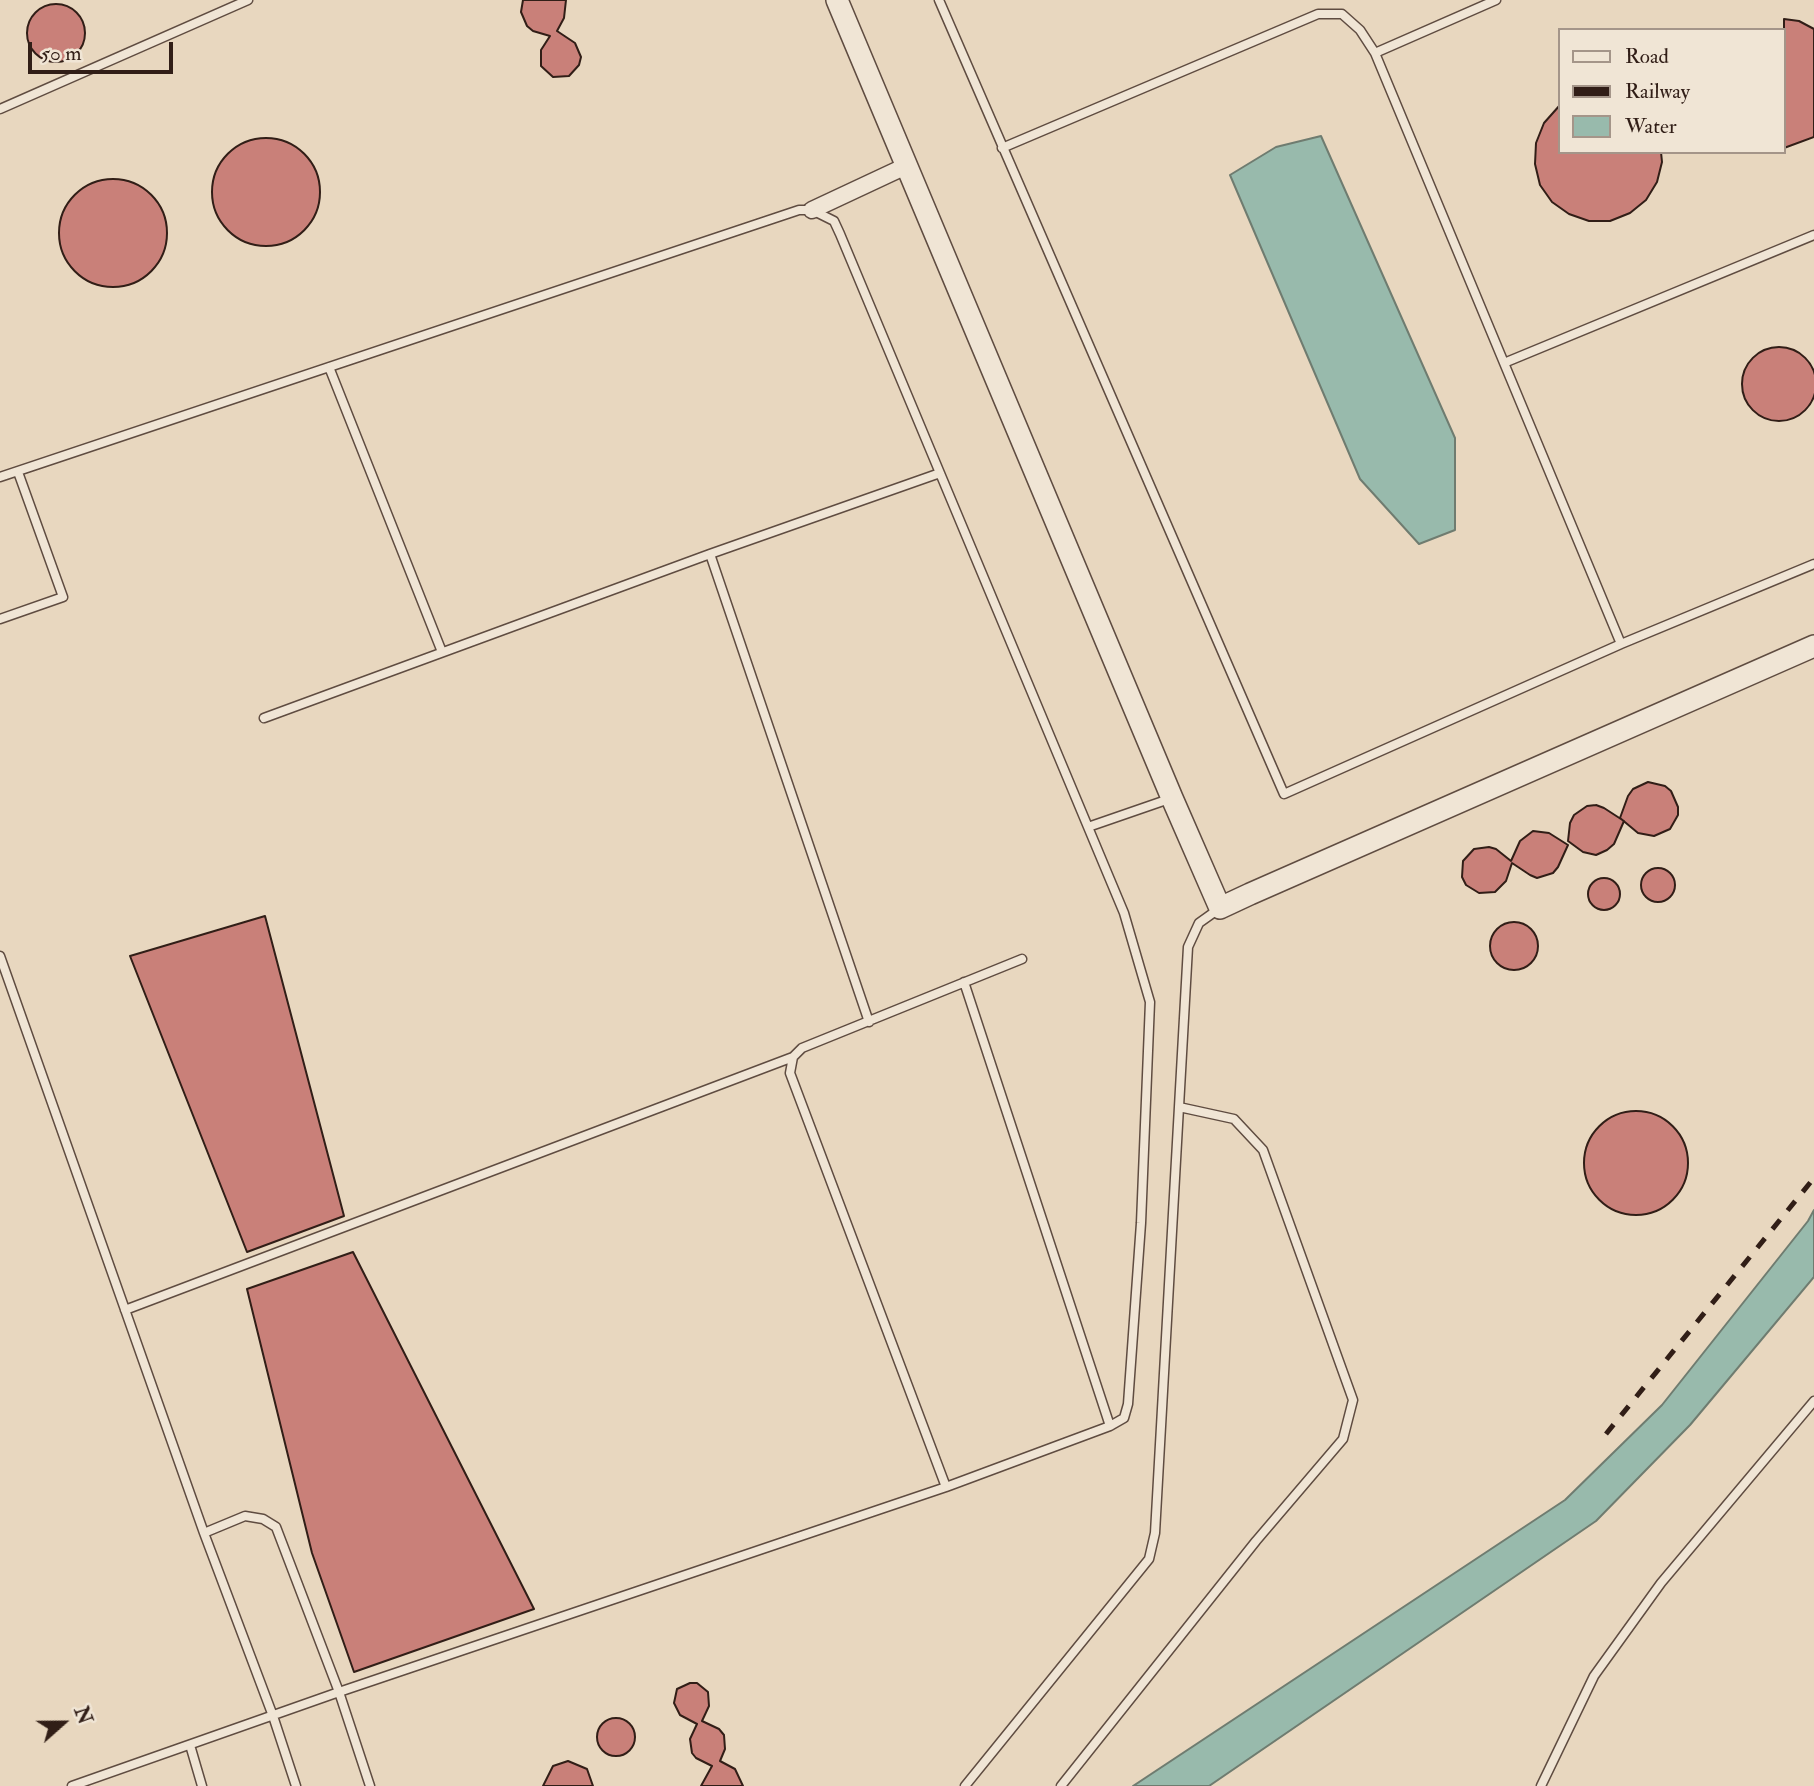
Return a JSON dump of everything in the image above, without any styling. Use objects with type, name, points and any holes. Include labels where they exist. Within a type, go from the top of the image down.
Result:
[{"type":"street","points":[[837,0],[1220,908],[1814,646]]},
{"type":"street","points":[[812,210],[906,166]]},
{"type":"lane","points":[[0,108],[248,0]]},
{"type":"lane","points":[[939,0],[1284,794],[1621,644],[1814,564]]},
{"type":"lane","points":[[1375,52],[1479,3],[1496,0]]},
{"type":"lane","points":[[1002,148],[1318,14],[1342,14],[1360,30],[1375,52],[1621,644]]},
{"type":"lane","points":[[0,477],[786,214],[812,210],[834,221],[840,234],[1125,912],[1150,1002],[1141,1223],[1128,1404],[1124,1418],[1110,1426],[946,1488],[339,1692],[72,1786]]},
{"type":"lane","points":[[1504,363],[1814,235]]},
{"type":"lane","points":[[329,367],[443,652]]},
{"type":"lane","points":[[0,619],[63,597],[18,472]]},
{"type":"lane","points":[[264,718],[710,554],[940,473]]},
{"type":"lane","points":[[710,554],[869,1022]]},
{"type":"lane","points":[[1088,827],[1172,798]]},
{"type":"lane","points":[[965,1786],[1149,1559],[1156,1533],[1188,947],[1199,923],[1220,908]]},
{"type":"lane","points":[[0,956],[296,1786]]},
{"type":"lane","points":[[125,1310],[793,1058],[802,1048],[1022,959]]},
{"type":"lane","points":[[964,982],[1110,1426]]},
{"type":"lane","points":[[793,1058],[790,1073],[946,1488]]},
{"type":"lane","points":[[1061,1786],[1256,1541],[1343,1439],[1353,1400],[1263,1150],[1234,1119],[1179,1107]]},
{"type":"lane","points":[[1541,1786],[1594,1676],[1661,1583],[1814,1401]]},
{"type":"lane","points":[[204,1532],[245,1516],[263,1519],[276,1527],[339,1692],[370,1786]]},
{"type":"lane","points":[[190,1745],[202,1786]]},
{"type":"water","points":[[1321,136],[1455,438],[1455,530],[1419,544],[1360,479],[1230,175],[1276,147]]},
{"type":"water","points":[[1814,1210],[1814,1277],[1690,1425],[1596,1521],[1209,1786],[1133,1786],[1565,1500],[1662,1405]]},
{"type":"building","points":[[523,0],[566,0],[564,18],[557,31],[575,43],[581,57],[579,65],[569,76],[553,77],[541,66],[541,50],[550,36],[533,31],[527,26],[521,12]]},
{"type":"building","points":[[50,4],[62,4],[77,12],[85,27],[85,39],[77,54],[62,62],[50,62],[35,54],[27,39],[27,27],[35,12]]},
{"type":"building","points":[[1784,19],[1799,21],[1814,29],[1814,137],[1786,147],[1786,28]]},
{"type":"building","points":[[1559,106],[1559,154],[1661,154],[1657,182],[1646,200],[1630,213],[1610,221],[1589,221],[1569,214],[1552,202],[1540,185],[1535,164],[1536,143],[1544,123]]},
{"type":"building","points":[[266,138],[287,142],[304,154],[316,171],[320,192],[316,213],[304,230],[287,242],[266,246],[245,242],[228,230],[216,213],[212,192],[216,171],[228,154],[245,142]]},
{"type":"building","points":[[113,179],[134,183],[151,195],[163,212],[167,233],[163,254],[151,271],[134,283],[113,287],[92,283],[75,271],[63,254],[59,233],[63,212],[75,195],[92,183]]},
{"type":"building","points":[[1779,347],[1793,350],[1810,363],[1813,370],[1813,398],[1800,415],[1786,420],[1772,420],[1758,415],[1748,405],[1743,391],[1743,377],[1748,363],[1758,353]]},
{"type":"building","points":[[1648,782],[1665,786],[1671,791],[1678,807],[1678,815],[1670,829],[1654,836],[1638,833],[1620,818],[1633,789]]},
{"type":"building","points":[[1596,805],[1624,821],[1614,844],[1596,855],[1583,852],[1568,841],[1574,815],[1587,806]]},
{"type":"building","points":[[1533,831],[1549,833],[1568,845],[1553,873],[1537,878],[1512,863],[1506,881],[1495,892],[1479,893],[1466,885],[1462,877],[1463,861],[1474,849],[1496,849],[1511,861],[1520,841]]},
{"type":"building","points":[[1658,868],[1670,873],[1675,885],[1670,897],[1658,902],[1646,897],[1641,885],[1646,873]]},
{"type":"building","points":[[1604,878],[1615,883],[1620,894],[1615,905],[1604,910],[1593,905],[1588,894],[1593,883]]},
{"type":"building","points":[[265,916],[344,1216],[247,1252],[130,956]]},
{"type":"building","points":[[1514,922],[1531,929],[1538,946],[1531,963],[1514,970],[1497,963],[1490,946],[1497,929]]},
{"type":"building","points":[[1636,1111],[1656,1115],[1673,1126],[1684,1143],[1688,1163],[1684,1183],[1673,1200],[1656,1211],[1636,1215],[1616,1211],[1599,1200],[1588,1183],[1584,1163],[1588,1143],[1599,1126],[1616,1115]]},
{"type":"building","points":[[353,1252],[534,1609],[354,1672],[312,1553],[247,1289]]},
{"type":"building","points":[[697,1683],[708,1692],[709,1706],[702,1721],[719,1729],[724,1735],[725,1749],[720,1761],[735,1769],[743,1786],[701,1786],[712,1766],[692,1753],[690,1739],[697,1724],[680,1715],[674,1703],[677,1689]]},
{"type":"building","points":[[616,1718],[629,1724],[635,1737],[629,1750],[616,1756],[603,1750],[597,1737],[603,1724]]},
{"type":"building","points":[[568,1761],[587,1769],[593,1786],[543,1786],[553,1766]]},
{"type":"railway","points":[[1606,1434],[1814,1178]]}]
